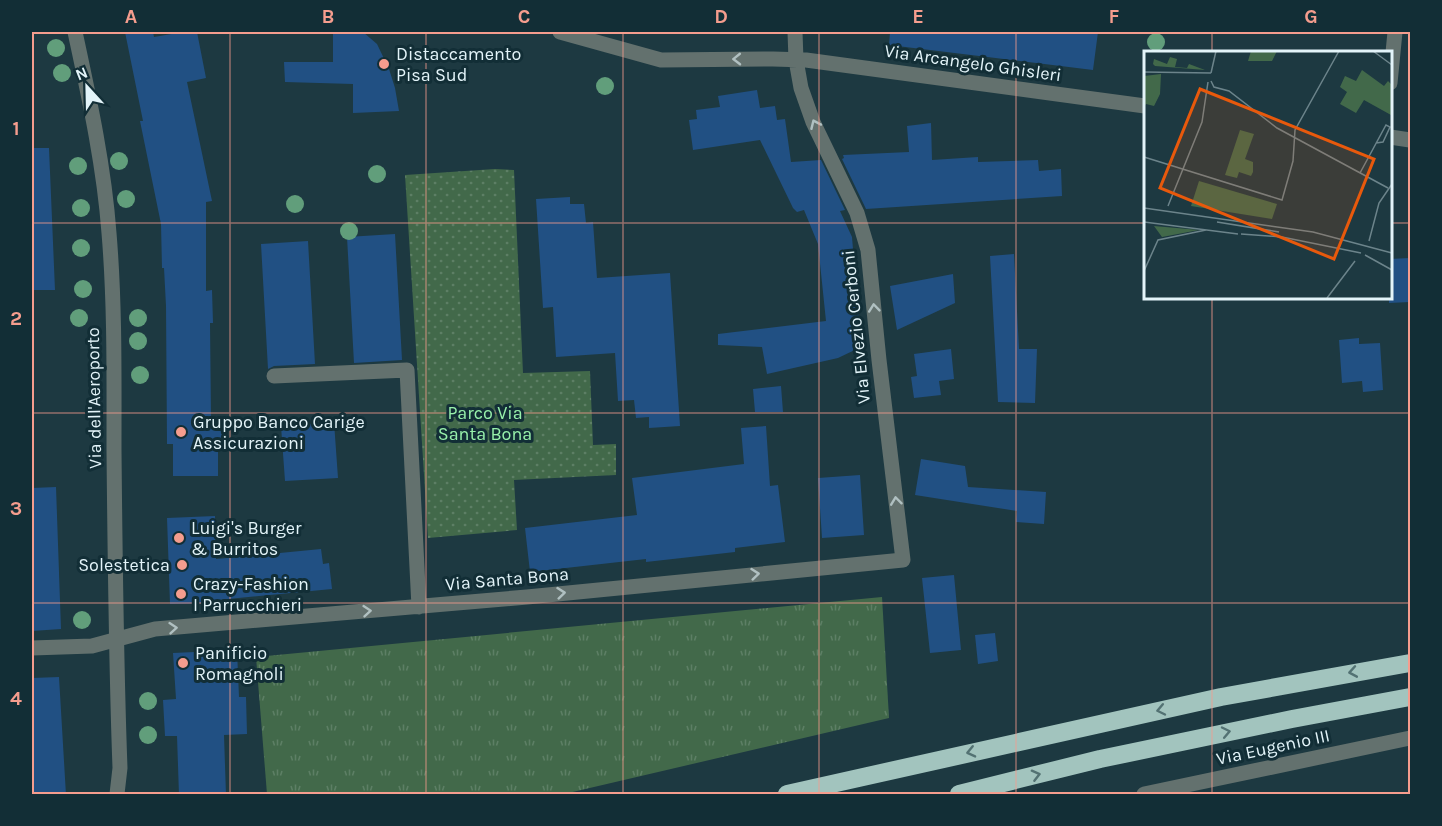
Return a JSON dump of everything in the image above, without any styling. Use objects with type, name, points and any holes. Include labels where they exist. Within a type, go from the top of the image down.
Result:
[{"type":"highway","points":[[787,795],[1221,697],[1410,663]]},
{"type":"highway","points":[[959,795],[1100,759],[1410,697]]},
{"type":"street","name":"Via dell'Aeroporto","points":[[75,32],[97,149],[109,233],[120,768],[117,795]]},
{"type":"street","name":"Via Arcangelo Ghisleri","points":[[560,32],[661,60],[796,60],[1144,106]]},
{"type":"street","name":"Via Elvezio Cerboni","points":[[795,32],[796,60],[801,88],[813,122],[857,213],[868,250],[903,560]]},
{"type":"street","points":[[1391,65],[1395,32]]},
{"type":"street","points":[[1391,137],[1410,140]]},
{"type":"street","points":[[274,376],[407,370],[419,607]]},
{"type":"street","name":"Via Santa Bona","points":[[32,648],[92,646],[155,629],[419,607],[903,560]]},
{"type":"street","name":"Via Eugenio III","points":[[1144,795],[1410,738]]},
{"type":"street","name":"Via dell'Aeroporto","points":[[120,768],[127,795]]},
{"type":"green space","name":"Parco Via Santa Bona","points":[[495,169],[514,170],[523,373],[590,371],[593,445],[616,444],[616,475],[514,480],[517,530],[428,538],[405,175]]},
{"type":"green space","points":[[882,597],[889,718],[564,794],[267,794],[256,657]]},
{"type":"building","points":[[125,32],[153,32],[154,37],[197,32],[206,78],[187,82],[212,201],[206,202],[206,291],[212,290],[211,419],[222,418],[222,443],[218,443],[218,476],[173,476],[173,444],[167,444],[166,306],[161,224]]},
{"type":"building","points":[[333,32],[363,32],[377,44],[389,69],[399,111],[353,113],[353,84],[285,82],[284,62],[333,62]]},
{"type":"building","points":[[890,32],[1098,32],[1093,70],[889,45]]},
{"type":"building","points":[[757,90],[760,108],[775,106],[777,120],[785,119],[791,162],[821,160],[845,210],[840,211],[852,237],[861,347],[838,358],[767,374],[762,347],[718,345],[718,334],[826,321],[818,244],[804,210],[797,212],[793,208],[760,140],[693,150],[689,120],[697,119],[696,110],[720,107],[718,96]]},
{"type":"building","points":[[931,123],[932,160],[978,157],[978,162],[1038,160],[1039,171],[1061,169],[1062,196],[866,209],[842,159],[843,155],[909,152],[907,126]]},
{"type":"building","points":[[32,148],[49,148],[55,290],[32,290]]},
{"type":"building","points":[[570,197],[570,204],[584,204],[586,223],[593,222],[597,278],[670,273],[680,426],[649,428],[649,417],[636,418],[634,400],[618,401],[615,353],[556,357],[553,307],[543,308],[536,199]]},
{"type":"building","points":[[395,234],[402,360],[354,363],[347,237]]},
{"type":"building","points":[[308,241],[315,364],[274,366],[268,369],[261,244]]},
{"type":"building","points":[[1014,254],[1019,349],[1037,349],[1035,403],[998,402],[990,256]]},
{"type":"building","points":[[1410,258],[1410,302],[1389,303],[1391,259]]},
{"type":"building","points":[[953,274],[955,303],[897,330],[890,286]]},
{"type":"building","points":[[1359,338],[1359,344],[1380,343],[1383,390],[1363,392],[1362,381],[1342,383],[1339,340]]},
{"type":"building","points":[[951,349],[954,379],[939,381],[941,395],[914,398],[911,377],[917,376],[914,354]]},
{"type":"building","points":[[781,386],[783,412],[755,412],[753,389]]},
{"type":"building","points":[[334,422],[338,478],[285,481],[281,426]]},
{"type":"building","points":[[766,426],[770,486],[778,485],[785,542],[735,548],[735,552],[530,572],[525,528],[637,515],[632,478],[744,464],[741,428]]},
{"type":"building","points":[[921,459],[965,466],[968,487],[1046,492],[1044,524],[1016,522],[1017,511],[915,495]]},
{"type":"building","points":[[860,475],[864,535],[822,538],[818,478]]},
{"type":"building","points":[[56,487],[61,629],[32,631],[32,488]]},
{"type":"building","points":[[215,516],[216,559],[321,549],[323,564],[329,563],[332,589],[218,600],[218,603],[170,604],[167,518]]},
{"type":"building","points":[[954,575],[961,650],[930,653],[922,578]]},
{"type":"building","points":[[995,633],[998,661],[978,664],[975,635]]},
{"type":"building","points":[[237,650],[239,697],[246,697],[247,734],[224,735],[226,795],[179,795],[177,736],[165,736],[163,700],[176,699],[173,653]]},
{"type":"building","points":[[59,677],[66,795],[32,795],[32,678]]},
{"type":"place","name":"Distaccamento Pisa Sud","points":[[384,64]]},
{"type":"place","name":"Gruppo Banco Carige Assicurazioni","points":[[181,432]]},
{"type":"place","name":"Luigi's Burger & Burritos","points":[[179,538]]},
{"type":"place","name":"Solestetica","points":[[182,565]]},
{"type":"place","name":"Crazy-Fashion I Parrucchieri","points":[[181,594]]},
{"type":"place","name":"Panificio Romagnoli","points":[[183,663]]}]
